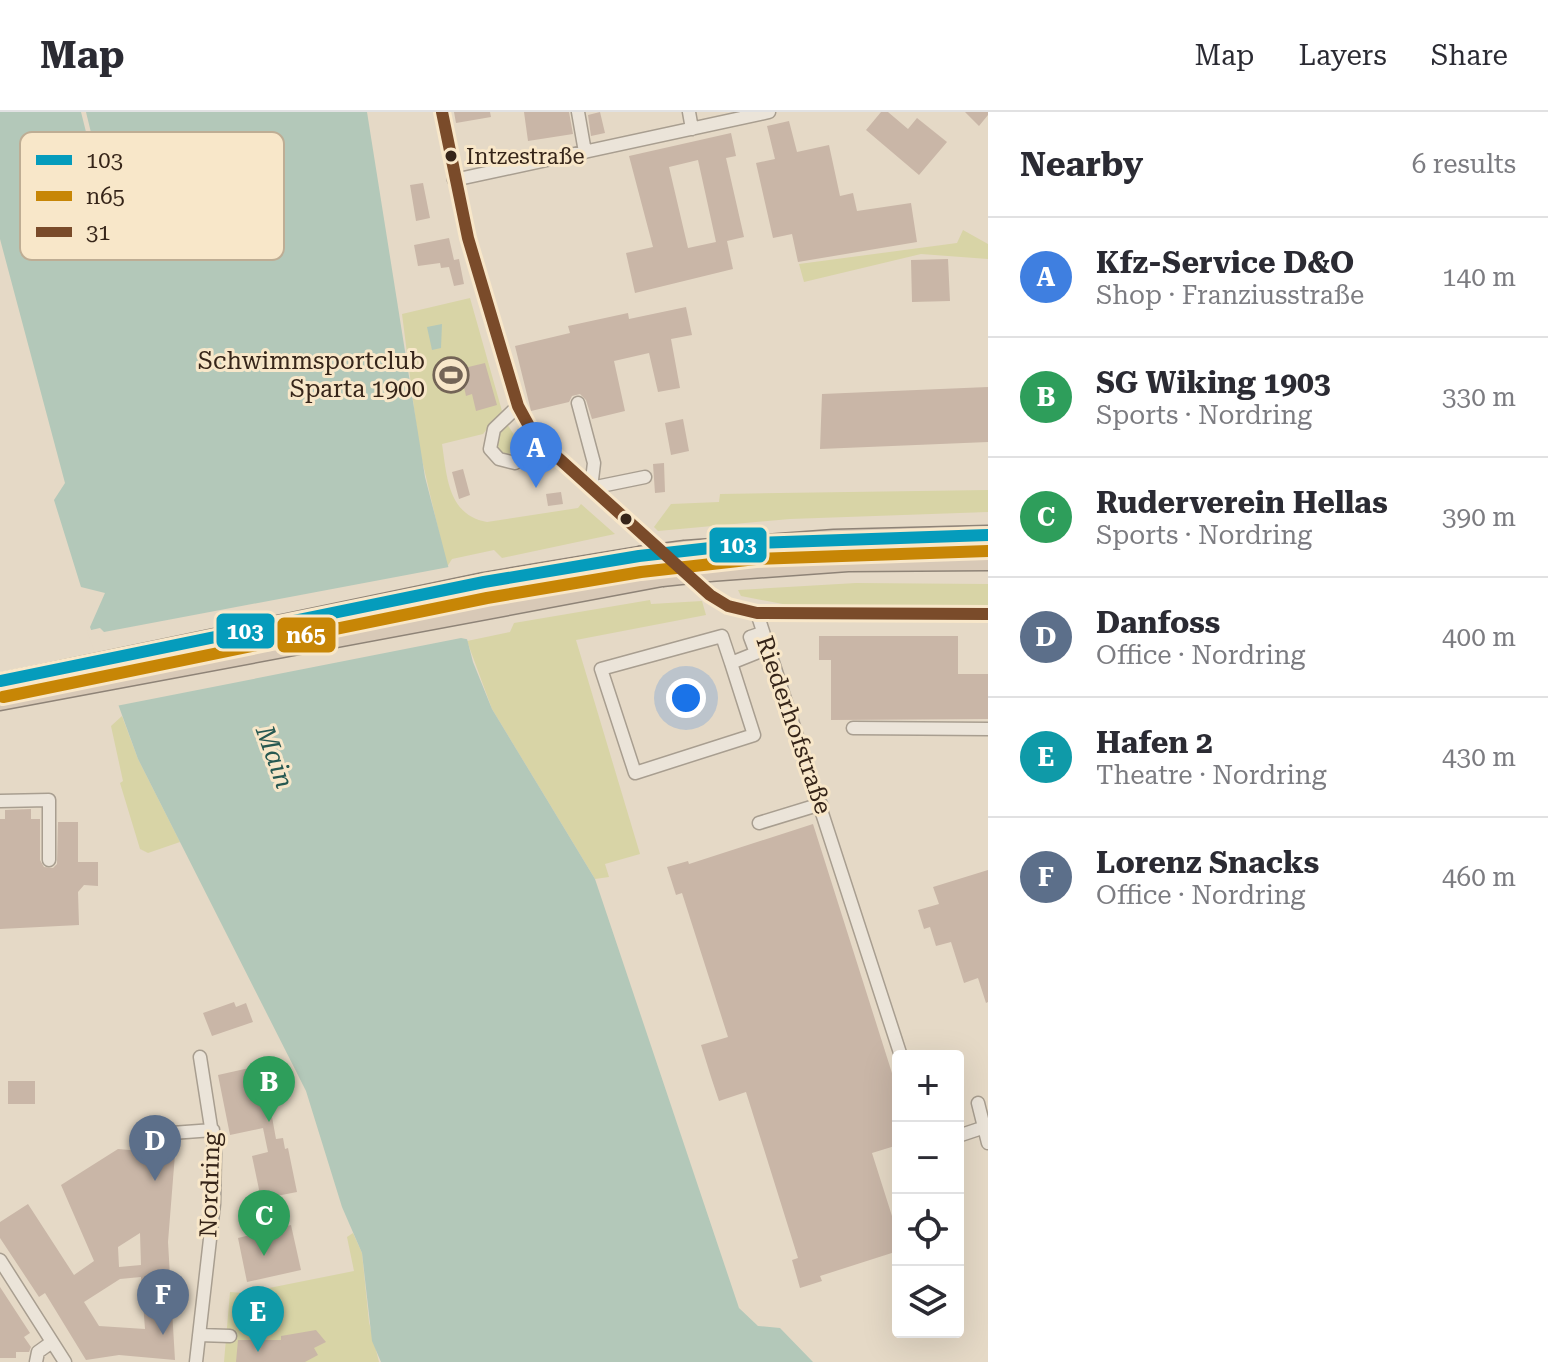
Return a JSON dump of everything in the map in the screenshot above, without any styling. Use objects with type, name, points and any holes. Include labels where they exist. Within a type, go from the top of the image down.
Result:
[{"type":"highway","points":[[4,682],[484,582],[639,556],[834,539],[988,535]]},
{"type":"highway","points":[[0,701],[662,577],[848,562],[988,561]]},
{"type":"street","points":[[442,112],[454,180],[518,406],[535,437],[710,595],[728,606],[757,613]]},
{"type":"street","points":[[578,112],[585,152]]},
{"type":"street","points":[[689,112],[692,129]]},
{"type":"street","points":[[454,180],[769,112]]},
{"type":"street","points":[[578,403],[594,463],[591,488]]},
{"type":"street","points":[[518,406],[494,429],[490,449],[499,459],[515,463],[526,454],[535,437]]},
{"type":"street","points":[[591,488],[645,477]]},
{"type":"street","name":"Riederhofstraße","points":[[899,1050],[757,613],[988,614]]},
{"type":"street","points":[[731,663],[756,653],[750,637],[762,633]]},
{"type":"street","points":[[722,636],[731,663],[754,735],[635,773],[601,669],[722,636]]},
{"type":"street","points":[[853,728],[988,729]]},
{"type":"street","points":[[0,801],[49,800],[49,860]]},
{"type":"street","points":[[759,823],[821,804]]},
{"type":"street","name":"Nordring","points":[[196,1362],[214,1204],[213,1130],[200,1057]]},
{"type":"street","points":[[978,1103],[988,1143]]},
{"type":"street","points":[[964,1133],[984,1121]]},
{"type":"street","points":[[158,1134],[213,1130]]},
{"type":"street","points":[[0,1260],[65,1362]]},
{"type":"street","points":[[199,1335],[230,1336]]},
{"type":"street","points":[[36,1362],[38,1352],[52,1342]]},
{"type":"shaded area","points":[[963,230],[988,244],[988,259],[921,254],[804,282],[799,264],[957,243]]},
{"type":"shaded area","points":[[470,298],[502,411],[483,434],[442,444],[448,481],[457,503],[464,512],[487,522],[578,508],[581,504],[615,534],[502,558],[494,550],[452,559],[447,567],[419,447],[402,314]]},
{"type":"shaded area","points":[[507,424],[522,447],[515,453],[505,454],[497,448],[499,432]]},
{"type":"shaded area","points":[[988,490],[988,512],[790,519],[658,531],[654,527],[671,504],[719,502],[720,494]]},
{"type":"shaded area","points":[[856,583],[988,584],[988,606],[793,606],[741,596],[738,590]]},
{"type":"shaded area","points":[[650,600],[651,604],[702,601],[706,615],[576,640],[640,854],[605,864],[609,877],[595,879],[492,709],[467,641],[510,632],[514,623]]},
{"type":"shaded area","points":[[122,716],[138,759],[180,842],[148,853],[140,849],[120,783],[123,781],[111,726]]},
{"type":"shaded area","points":[[353,1233],[362,1253],[369,1322],[379,1362],[224,1362],[230,1292],[244,1293],[354,1271],[347,1237]]},
{"type":"water","name":"Main","points":[[0,112],[81,112],[86,132],[20,132],[20,260],[284,260],[284,132],[91,132],[86,112],[367,112],[425,477],[473,662],[492,709],[595,879],[739,1308],[758,1326],[780,1328],[813,1362],[381,1362],[372,1341],[362,1253],[342,1207],[306,1091],[138,759],[90,627],[105,593],[81,587],[54,500],[65,483],[0,239]]},
{"type":"water","points":[[442,324],[441,348],[432,350],[427,327]]},
{"type":"pier","points":[[450,563],[471,640],[461,638],[116,706],[115,709],[87,631],[100,628],[104,632],[449,567]]},
{"type":"building","points":[[454,112],[490,112],[491,117],[456,123]]},
{"type":"building","points":[[524,112],[569,112],[573,134],[528,141]]},
{"type":"building","points":[[600,112],[605,133],[591,136],[588,115]]},
{"type":"building","points":[[881,112],[888,112],[908,129],[917,118],[947,142],[919,175],[866,130]]},
{"type":"building","points":[[965,112],[988,112],[988,115],[979,126]]},
{"type":"building","points":[[789,121],[797,152],[829,145],[840,196],[853,193],[857,211],[911,203],[917,242],[798,262],[792,234],[773,238],[756,163],[775,159],[767,126]]},
{"type":"building","points":[[731,133],[736,156],[726,158],[744,237],[727,241],[733,269],[635,293],[626,253],[653,247],[629,156]],"holes":[[[698,160],[716,242],[688,248],[669,167]]]},
{"type":"building","points":[[423,183],[430,218],[416,221],[410,185]]},
{"type":"building","points":[[449,238],[454,260],[459,259],[464,284],[454,286],[449,267],[441,268],[440,263],[418,266],[414,245]]},
{"type":"building","points":[[948,259],[950,301],[912,302],[911,260]]},
{"type":"building","points":[[686,307],[692,335],[671,339],[680,388],[658,392],[649,353],[614,361],[625,411],[592,419],[586,400],[580,394],[572,396],[569,402],[531,411],[515,346],[570,333],[568,326],[628,313],[629,319]]},
{"type":"building","points":[[485,363],[497,405],[476,411],[472,394],[466,396],[460,369]]},
{"type":"building","points":[[988,387],[988,442],[820,449],[822,394]]},
{"type":"building","points":[[683,419],[689,451],[671,455],[665,423]]},
{"type":"building","points":[[664,463],[665,492],[655,493],[653,464]]},
{"type":"building","points":[[463,469],[470,495],[459,499],[452,472]]},
{"type":"building","points":[[561,492],[563,504],[548,506],[546,494]]},
{"type":"building","points":[[819,636],[958,636],[958,674],[988,674],[988,719],[831,720],[831,660],[819,660]]},
{"type":"building","points":[[31,809],[31,819],[40,819],[40,860],[44,867],[53,868],[57,864],[58,822],[78,822],[78,862],[98,862],[98,886],[84,885],[78,892],[79,925],[0,929],[0,819],[5,819],[5,810]]},
{"type":"building","points":[[813,824],[892,1073],[892,1147],[872,1153],[892,1216],[892,1253],[820,1276],[822,1281],[800,1288],[792,1260],[798,1258],[746,1092],[719,1101],[701,1045],[728,1037],[682,893],[676,895],[667,867],[688,861],[689,864]]},
{"type":"building","points":[[988,870],[986,1003],[978,978],[964,983],[951,942],[936,946],[930,927],[924,929],[918,910],[939,904],[933,887]]},
{"type":"building","points":[[234,1002],[236,1007],[246,1003],[253,1022],[212,1036],[203,1013]]},
{"type":"building","points":[[258,1066],[264,1093],[268,1095],[276,1139],[283,1138],[285,1149],[288,1148],[297,1192],[261,1199],[252,1156],[268,1152],[263,1128],[230,1135],[218,1075]]},
{"type":"building","points":[[8,1081],[35,1081],[35,1104],[8,1104]]},
{"type":"building","points":[[118,1149],[175,1154],[168,1242],[175,1360],[119,1355],[86,1360],[45,1293],[39,1297],[0,1238],[0,1222],[28,1204],[74,1275],[94,1261],[61,1185]],"holes":[[[140,1233],[141,1265],[119,1267],[118,1247]],[[141,1277],[145,1329],[99,1326],[84,1302],[120,1279]]]},
{"type":"building","points":[[291,1225],[301,1270],[247,1282],[238,1238]]},
{"type":"building","points":[[0,1287],[30,1333],[24,1337],[31,1347],[29,1352],[16,1352],[16,1358],[0,1358]]},
{"type":"building","points":[[316,1330],[326,1342],[314,1348],[318,1355],[305,1362],[236,1362],[238,1340],[281,1340],[281,1336]]},
{"type":"transit line","name":"31","points":[[442,112],[468,238],[518,406],[535,437],[710,595],[728,606],[757,613],[988,614]]},
{"type":"transit line","name":"103","points":[[0,681],[484,582],[639,556],[755,543],[988,535]]},
{"type":"transit line","name":"n65","points":[[3,697],[487,598],[641,572],[756,559],[988,551]]},
{"type":"place","name":"Intzestraße","points":[[451,156]]},
{"type":"place","name":"Schwimmsportclub Sparta 1900","points":[[451,375]]},
{"type":"place","name":"Kfz-Service D&O","points":[[536,488]]},
{"type":"place","name":"SG Wiking 1903","points":[[269,1122]]},
{"type":"place","name":"Danfoss","points":[[155,1181]]},
{"type":"place","name":"Ruderverein Hellas","points":[[264,1256]]},
{"type":"place","name":"Lorenz Snacks","points":[[163,1335]]},
{"type":"place","name":"Hafen 2","points":[[258,1352]]}]
